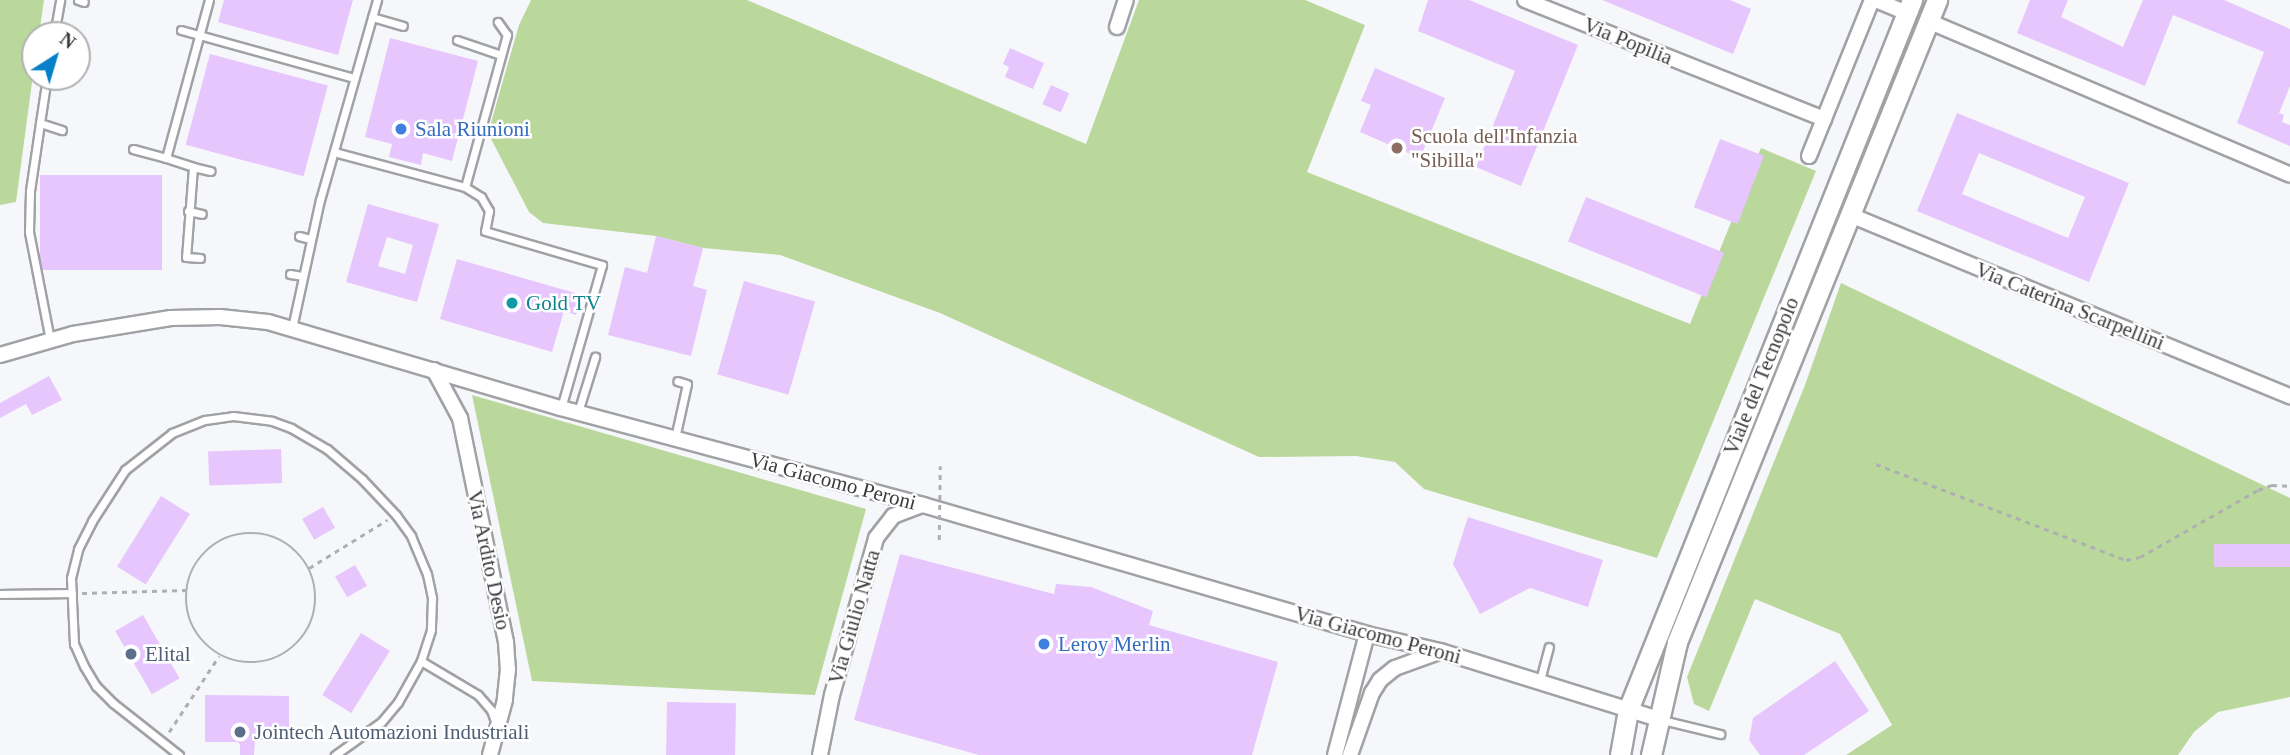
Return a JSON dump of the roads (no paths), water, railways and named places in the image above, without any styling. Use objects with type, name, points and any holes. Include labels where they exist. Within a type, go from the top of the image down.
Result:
[{"type":"main road","name":"Viale del Tecnopolo","points":[[1651,755],[1677,642],[1937,0]]},
{"type":"main road","name":"Viale del Tecnopolo","points":[[1620,755],[1628,710],[1909,6]]},
{"type":"street","points":[[1117,27],[1126,0]]},
{"type":"street","name":"Via Popilia","points":[[1525,0],[1824,119]]},
{"type":"street","points":[[1809,156],[1874,0],[1909,6]]},
{"type":"street","points":[[1928,22],[2290,175]]},
{"type":"street","name":"Via Caterina Scarpellini","points":[[1850,215],[2290,396]]},
{"type":"street","name":"Via Giacomo Peroni","points":[[0,355],[104,328],[198,316],[245,319],[292,328],[578,413],[923,505],[1367,634],[1440,652],[1658,719]]},
{"type":"street","name":"Via Ardito Desio","points":[[434,370],[460,418],[504,630],[508,669],[491,755]]},
{"type":"street","name":"Via Giulio Natta","points":[[820,755],[832,695],[876,538],[893,516],[923,505]]},
{"type":"street","points":[[1335,755],[1367,634]]},
{"type":"street","points":[[1350,755],[1372,693],[1380,680],[1395,668],[1440,652]]},
{"type":"lane","points":[[56,21],[60,0]]},
{"type":"lane","points":[[166,158],[209,0]]},
{"type":"lane","points":[[292,328],[320,200],[377,0]]},
{"type":"lane","points":[[372,17],[402,26]]},
{"type":"lane","points":[[465,187],[506,35],[498,22]]},
{"type":"lane","points":[[181,30],[354,78]]},
{"type":"lane","points":[[457,40],[501,55]]},
{"type":"lane","points":[[45,91],[30,191],[29,232],[50,340]]},
{"type":"lane","points":[[40,123],[62,130]]},
{"type":"lane","points":[[134,149],[211,172]]},
{"type":"lane","points":[[334,152],[465,187],[481,197],[489,211],[485,231],[602,265],[561,408]]},
{"type":"lane","points":[[193,167],[186,257],[200,258]]},
{"type":"lane","points":[[311,198],[320,200]]},
{"type":"lane","points":[[188,211],[202,214]]},
{"type":"lane","points":[[299,236],[310,239]]},
{"type":"lane","points":[[290,274],[302,276]]},
{"type":"lane","points":[[578,413],[595,358]]},
{"type":"lane","points":[[675,439],[687,384],[677,381]]},
{"type":"lane","points":[[179,755],[113,703],[84,666],[74,644],[71,578],[78,550],[115,483],[156,443],[189,425],[205,420],[248,417],[291,428],[343,462],[396,515],[411,536],[430,587],[431,630],[421,662],[398,702],[381,722],[335,755]]},
{"type":"lane","points":[[0,594],[72,593]]},
{"type":"lane","points":[[1540,681],[1549,647]]},
{"type":"lane","points":[[421,662],[482,698],[491,710],[498,730]]},
{"type":"lane","points":[[1658,719],[1720,734]]},
{"type":"place","name":"Sala Riunioni","points":[[401,129]]},
{"type":"place","name":"Scuola dell'Infanzia \"Sibilla\"","points":[[1397,148]]},
{"type":"place","name":"Gold TV","points":[[512,303]]},
{"type":"place","name":"Leroy Merlin","points":[[1044,644]]},
{"type":"place","name":"Elital","points":[[131,654]]},
{"type":"place","name":"Jointech Automazioni Industriali","points":[[240,732]]}]
